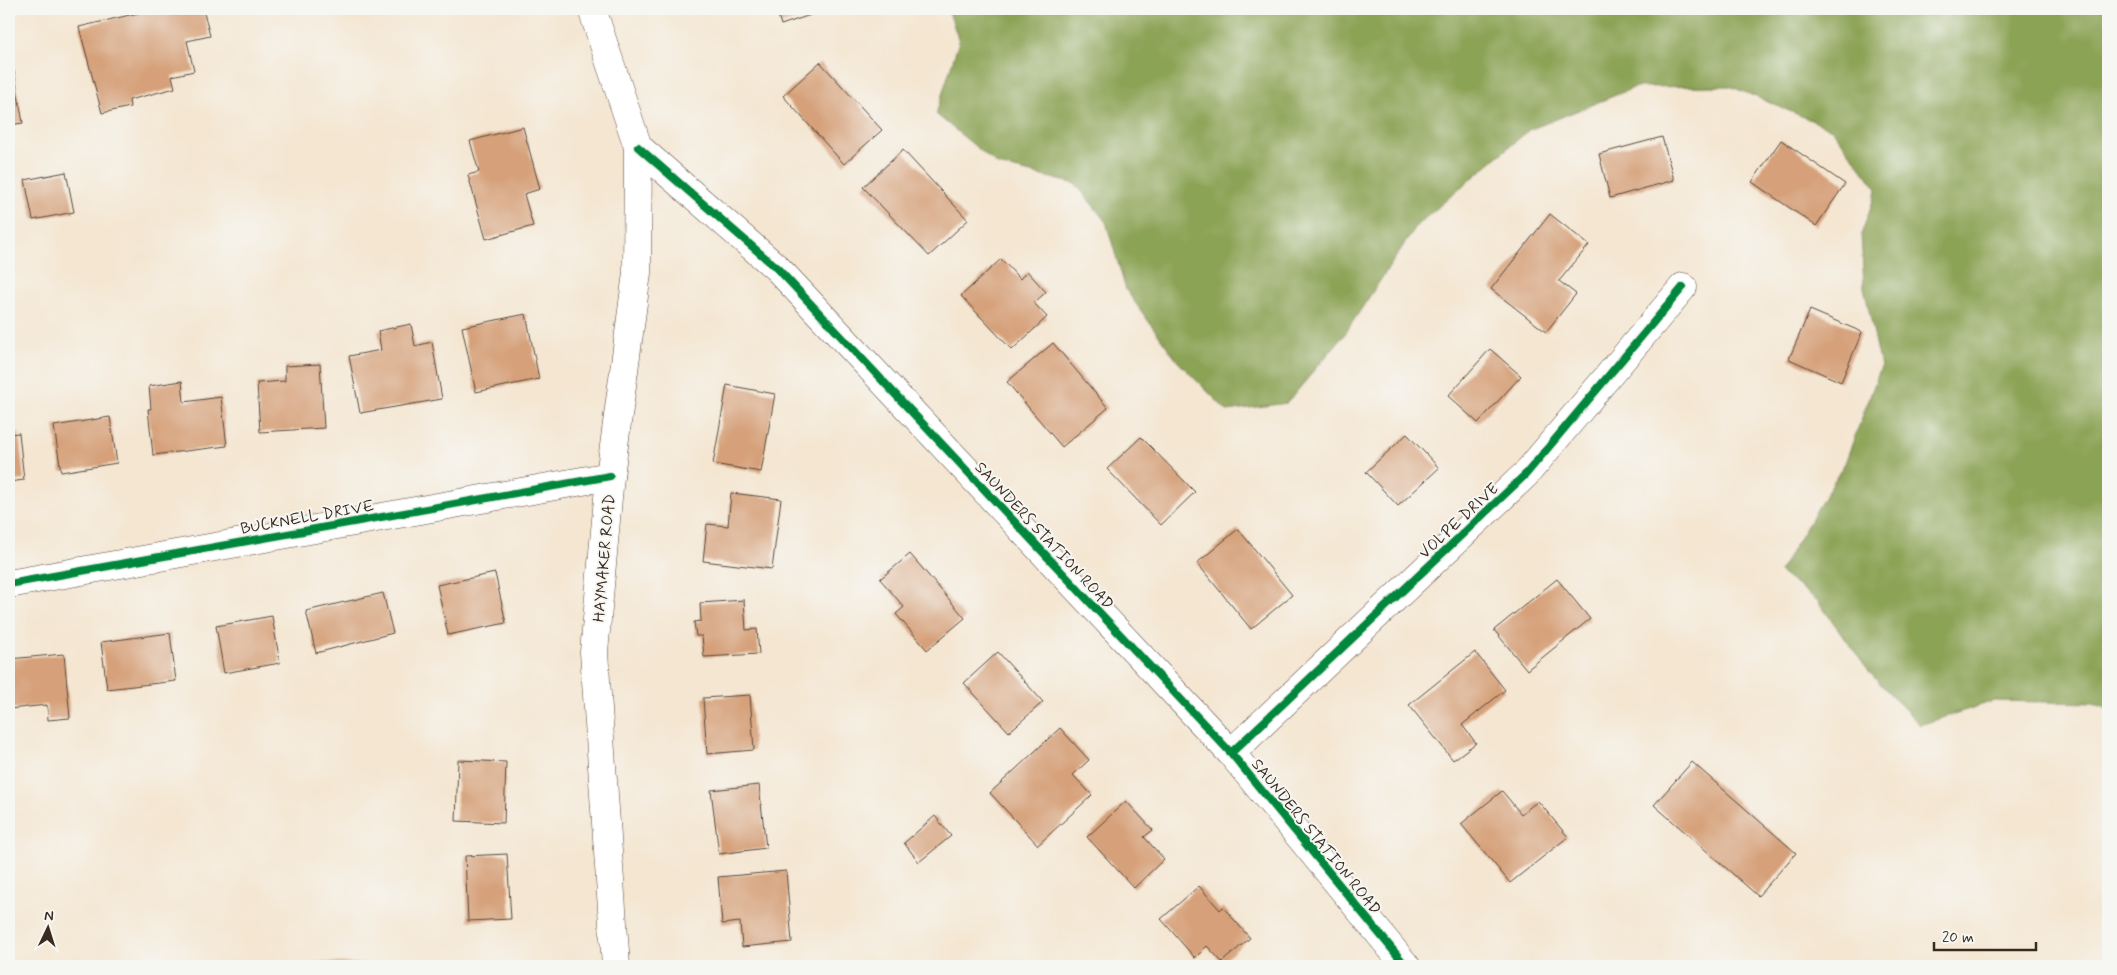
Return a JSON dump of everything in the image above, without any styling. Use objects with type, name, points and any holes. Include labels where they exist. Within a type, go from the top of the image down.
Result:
[{"type":"street","name":"HAYMAKER ROAD","points":[[592,9],[638,147],[637,273],[610,476],[594,652],[616,966]]},
{"type":"street","name":"SAUNDERS STATION ROAD","points":[[638,147],[778,269],[1231,754],[1406,966]]},
{"type":"street","name":"VOLPE DRIVE","points":[[1231,754],[1526,474],[1683,287]]},
{"type":"street","name":"BUCKNELL DRIVE","points":[[9,584],[610,476]]},
{"type":"green space","points":[[948,9],[2108,9],[2108,709],[2093,703],[1994,701],[1920,725],[1870,673],[1817,600],[1779,572],[1845,463],[1881,367],[1864,287],[1861,235],[1877,189],[1832,129],[1730,86],[1636,87],[1529,130],[1417,225],[1344,335],[1287,403],[1227,411],[1178,362],[1126,290],[1106,222],[1076,184],[998,165],[936,114],[959,41]]},
{"type":"building","points":[[155,9],[203,9],[210,36],[187,41],[194,71],[172,76],[175,88],[129,100],[130,107],[102,113],[79,27]]},
{"type":"building","points":[[776,9],[828,9],[781,25]]},
{"type":"building","points":[[9,44],[23,123],[9,125]]},
{"type":"building","points":[[820,62],[882,130],[844,164],[783,96]]},
{"type":"building","points":[[523,127],[540,189],[524,194],[533,226],[486,239],[468,175],[479,172],[470,141]]},
{"type":"building","points":[[1662,137],[1674,180],[1610,198],[1599,154]]},
{"type":"building","points":[[1781,140],[1845,184],[1816,226],[1752,182]]},
{"type":"building","points":[[903,150],[968,220],[929,256],[863,187]]},
{"type":"building","points":[[66,172],[74,212],[33,220],[25,180]]},
{"type":"building","points":[[1550,214],[1589,245],[1559,281],[1576,294],[1546,332],[1491,289]]},
{"type":"building","points":[[1001,259],[1020,279],[1027,271],[1046,292],[1034,303],[1047,317],[1012,350],[961,296]]},
{"type":"building","points":[[1810,310],[1862,332],[1841,382],[1789,359]]},
{"type":"building","points":[[526,314],[539,379],[476,392],[462,327]]},
{"type":"building","points":[[411,324],[415,346],[432,342],[442,399],[360,413],[349,356],[381,350],[378,331]]},
{"type":"building","points":[[1053,343],[1108,408],[1062,447],[1007,382]]},
{"type":"building","points":[[1490,349],[1521,376],[1478,423],[1448,396]]},
{"type":"building","points":[[320,364],[324,428],[260,432],[257,383],[285,381],[285,366]]},
{"type":"building","points":[[182,381],[184,402],[221,397],[227,446],[153,455],[148,409],[151,409],[149,386]]},
{"type":"building","points":[[727,385],[775,394],[761,472],[713,464]]},
{"type":"building","points":[[110,417],[117,463],[61,472],[54,426]]},
{"type":"building","points":[[19,433],[24,480],[9,482],[9,434]]},
{"type":"building","points":[[1407,434],[1439,468],[1398,506],[1366,472]]},
{"type":"building","points":[[1141,437],[1195,492],[1161,525],[1107,469]]},
{"type":"building","points":[[731,493],[781,499],[772,569],[703,561],[707,524],[728,526]]},
{"type":"building","points":[[1238,529],[1292,595],[1251,629],[1197,563]]},
{"type":"building","points":[[910,554],[965,618],[927,650],[896,614],[904,607],[880,579]]},
{"type":"building","points":[[495,573],[506,623],[448,635],[437,585]]},
{"type":"building","points":[[1557,579],[1590,619],[1527,670],[1494,630]]},
{"type":"building","points":[[383,593],[393,633],[316,653],[306,611]]},
{"type":"building","points":[[744,600],[746,630],[757,629],[759,654],[704,657],[702,636],[696,636],[694,622],[701,621],[700,603]]},
{"type":"building","points":[[272,616],[280,663],[224,673],[216,626]]},
{"type":"building","points":[[170,633],[176,681],[107,689],[101,642]]},
{"type":"building","points":[[998,652],[1043,702],[1009,732],[964,683]]},
{"type":"building","points":[[1475,652],[1505,690],[1462,725],[1476,743],[1453,760],[1409,705]]},
{"type":"building","points":[[64,654],[70,718],[48,720],[47,705],[9,709],[9,659]]},
{"type":"building","points":[[750,695],[754,750],[707,754],[703,698]]},
{"type":"building","points":[[1060,728],[1089,760],[1073,775],[1092,795],[1038,845],[990,793]]},
{"type":"building","points":[[458,760],[506,762],[504,823],[456,821]]},
{"type":"building","points":[[1692,762],[1796,853],[1758,896],[1654,805]]},
{"type":"building","points":[[759,785],[766,848],[719,854],[711,790]]},
{"type":"building","points":[[1502,791],[1521,814],[1538,801],[1568,837],[1510,883],[1461,824]]},
{"type":"building","points":[[1126,801],[1153,830],[1144,837],[1164,859],[1134,888],[1087,837]]},
{"type":"building","points":[[935,816],[951,836],[919,862],[904,843]]},
{"type":"building","points":[[507,854],[511,919],[468,921],[465,856]]},
{"type":"building","points":[[786,871],[792,942],[742,947],[740,922],[722,924],[718,877]]},
{"type":"building","points":[[1199,886],[1220,910],[1223,907],[1250,938],[1222,962],[1207,946],[1195,958],[1161,919]]},
{"type":"building","points":[[313,962],[363,963],[363,966],[313,966]]},
{"type":"cycle path","points":[[638,147],[778,269],[1231,753],[1406,966]]},
{"type":"cycle path","points":[[1231,753],[1526,474],[1683,287]]},
{"type":"cycle path","points":[[9,584],[610,476]]}]
